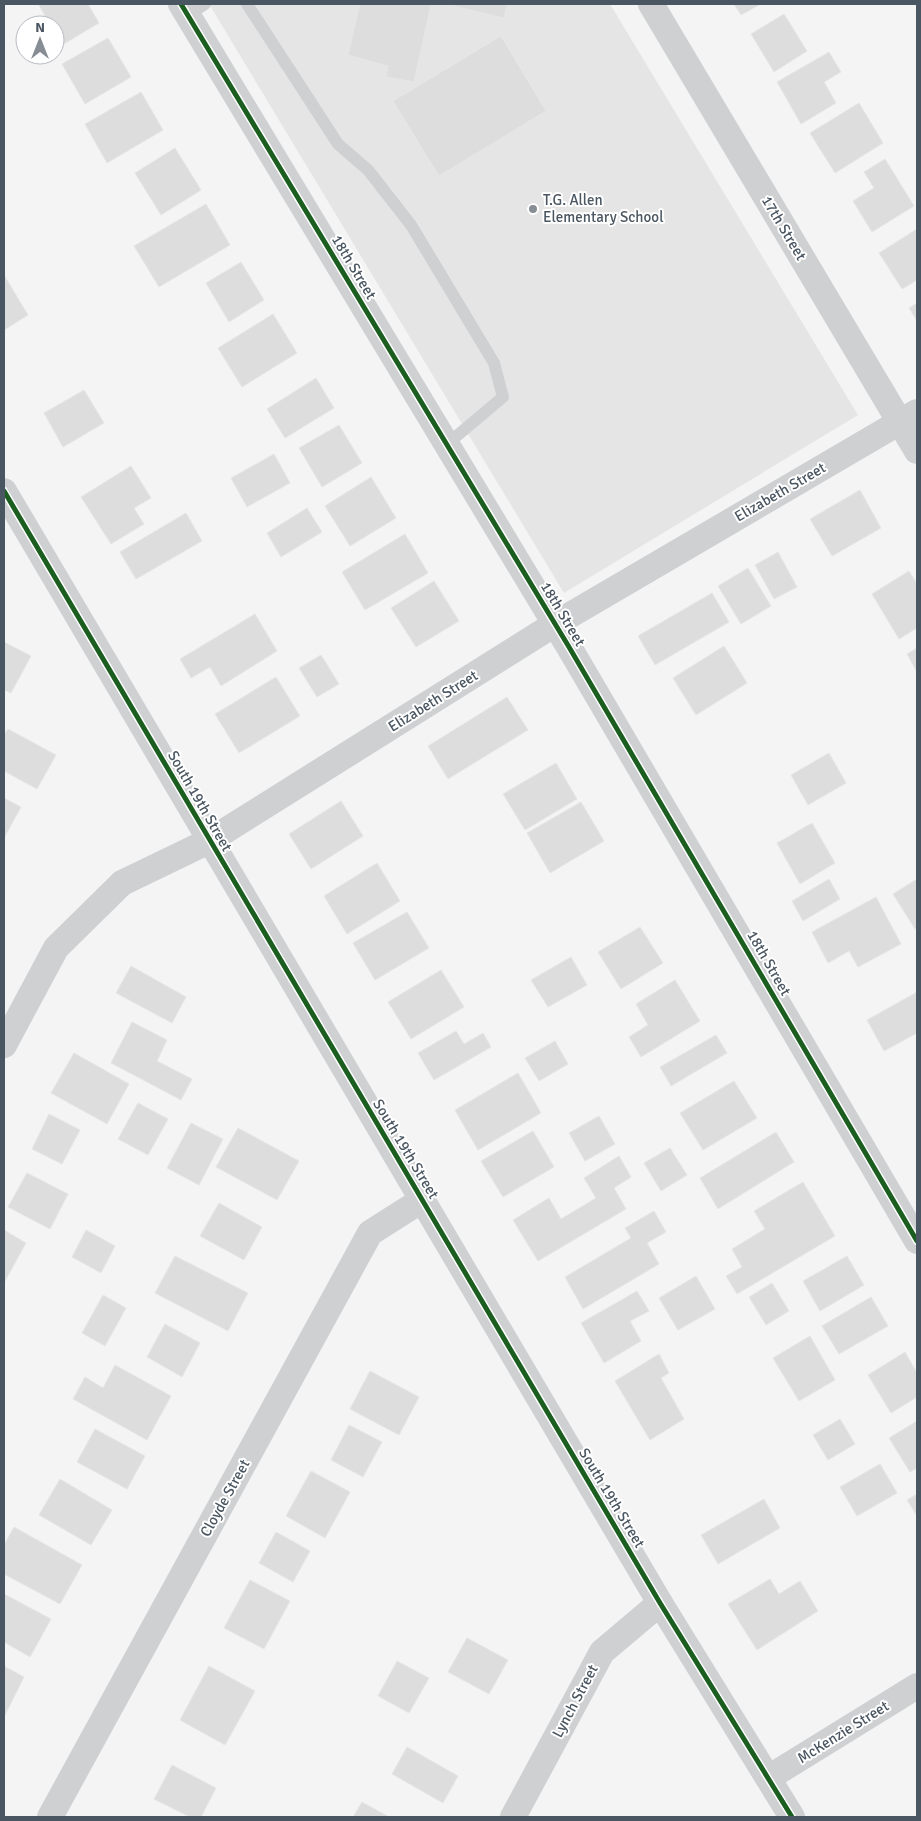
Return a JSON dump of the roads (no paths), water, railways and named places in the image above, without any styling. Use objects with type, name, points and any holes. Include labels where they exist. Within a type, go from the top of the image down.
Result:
[{"type":"street","name":"17th Street","points":[[651,4],[909,417],[917,451]]},
{"type":"street","name":"18th Street","points":[[191,7],[446,445],[555,624],[917,1241]]},
{"type":"street","name":"Elizabeth Street","points":[[4,1045],[56,948],[122,883],[209,841],[555,624],[909,417]]},
{"type":"street","name":"South 19th Street","points":[[4,491],[660,1603],[792,1817]]},
{"type":"street","name":"Cloyde Street","points":[[50,1817],[370,1233],[422,1200]]},
{"type":"street","name":"Lynch Street","points":[[513,1817],[602,1652],[660,1603]]},
{"type":"street","name":"McKenzie Street","points":[[768,1778],[917,1686]]},
{"type":"lane","points":[[247,4],[338,144],[368,170],[411,225],[494,363],[503,397],[446,445]]},
{"type":"place","name":"T.G. Allen Elementary School","points":[[533,209]]}]
